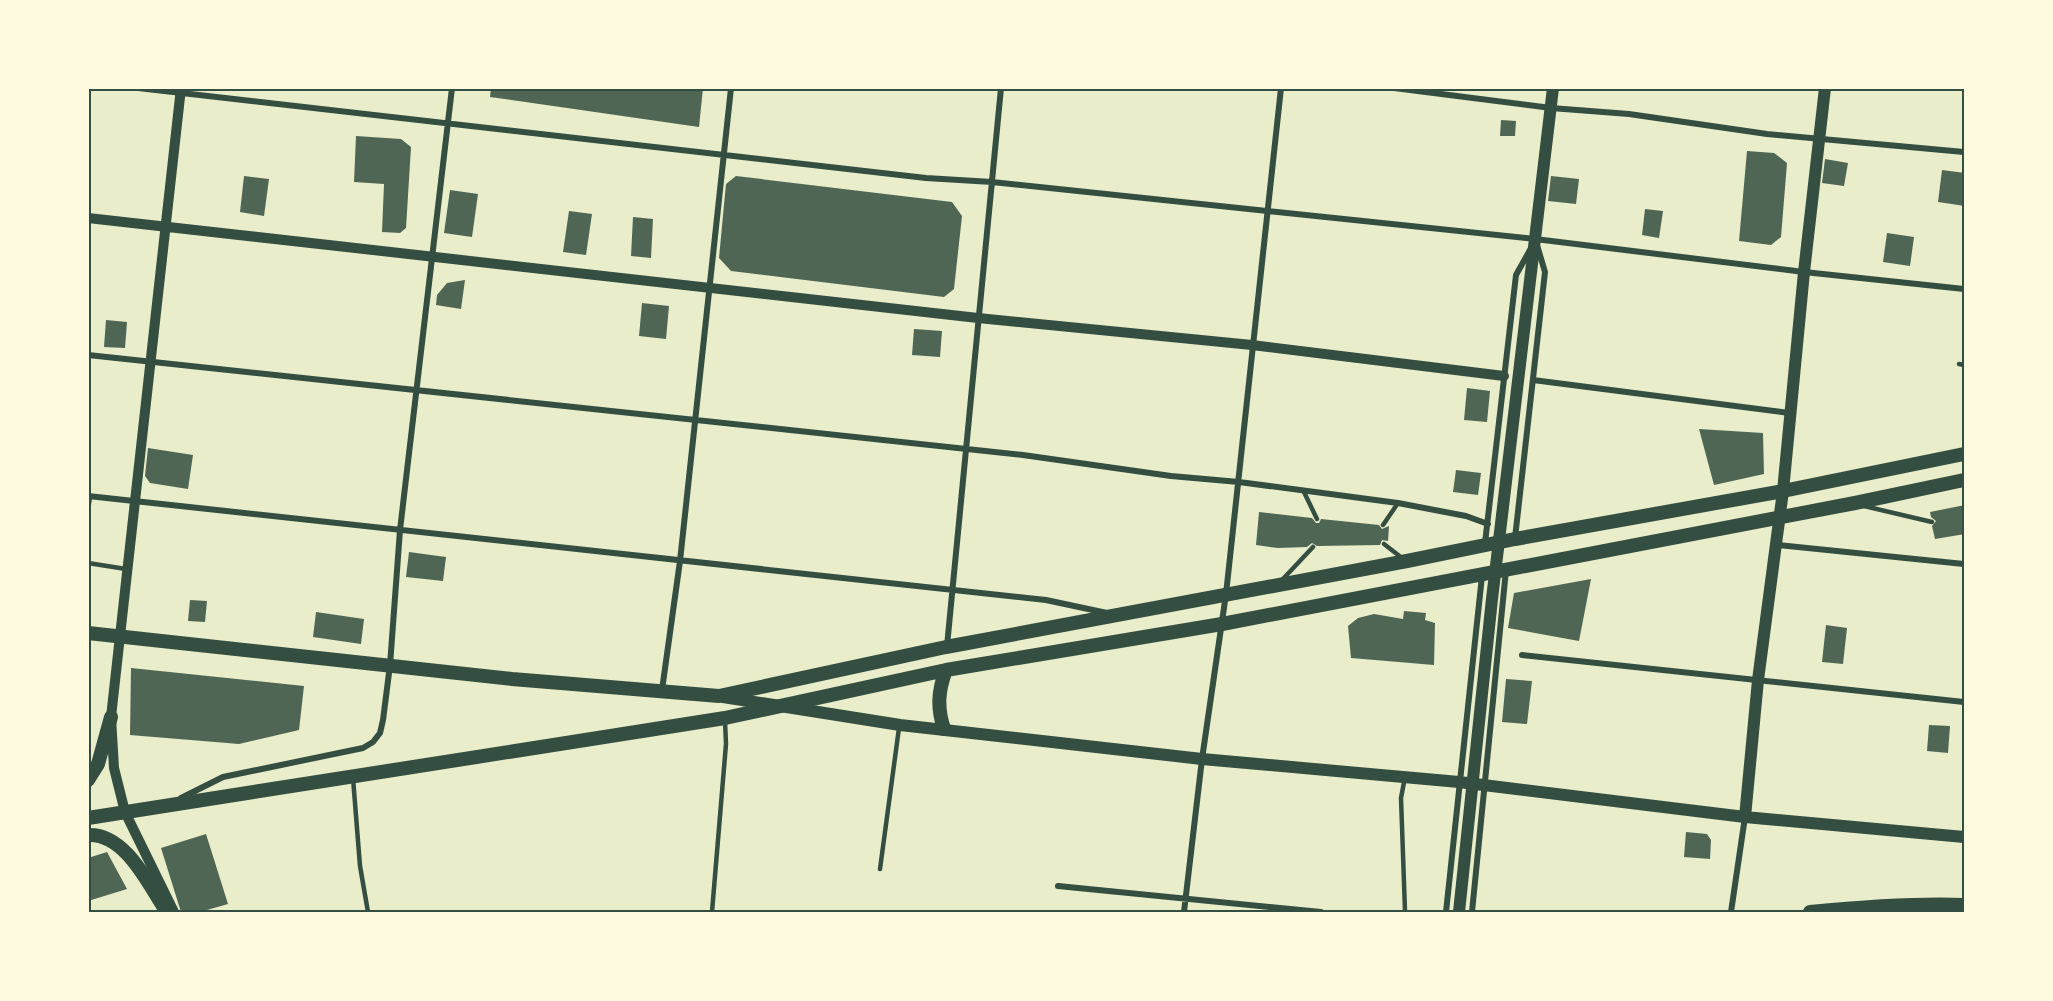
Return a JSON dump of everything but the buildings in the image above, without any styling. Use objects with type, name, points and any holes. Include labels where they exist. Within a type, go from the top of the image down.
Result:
[{"type":"main road","points":[[1459,912],[1492,599],[1553,88]]},
{"type":"main road","points":[[1745,817],[1758,680],[1783,491],[1789,413],[1825,88]]},
{"type":"main road","points":[[719,696],[946,647],[1515,539],[1783,491],[1965,454]]},
{"type":"main road","points":[[88,818],[725,718],[946,670],[1222,624],[1965,480]]},
{"type":"main road","points":[[88,633],[512,679],[719,696],[900,725],[1202,759],[1459,782],[1485,787],[1745,817],[1965,837]]},
{"type":"main road","points":[[944,729],[939,714],[938,699],[940,684],[946,670]]},
{"type":"main road","points":[[88,780],[111,717]]},
{"type":"main road","points":[[88,835],[97,834],[110,839],[125,851],[139,868],[167,912]]},
{"type":"main road","points":[[1810,912],[1878,906],[1965,905]]},
{"type":"street","points":[[138,88],[926,178],[992,182],[1536,239],[1965,289]]},
{"type":"street","points":[[165,807],[223,777],[363,748],[373,742],[380,733],[390,665],[400,530],[452,88]]},
{"type":"street","points":[[662,690],[680,561],[731,88]]},
{"type":"street","points":[[946,647],[1001,88]]},
{"type":"street","points":[[1184,912],[1202,759],[1226,594],[1281,88]]},
{"type":"street","points":[[1394,88],[1551,108],[1629,114],[1767,134],[1965,152]]},
{"type":"street","points":[[167,912],[125,812],[114,768],[111,717],[180,91]]},
{"type":"street","points":[[88,218],[978,318],[1252,345],[1504,376]]},
{"type":"street","points":[[1485,546],[1516,275],[1536,239]]},
{"type":"street","points":[[1515,539],[1545,272],[1536,239]]},
{"type":"street","points":[[88,355],[965,449],[1171,476],[1239,482],[1398,502],[1466,516],[1488,524]]},
{"type":"street","points":[[1533,380],[1789,413]]},
{"type":"street","points":[[89,497],[1046,600],[1118,615]]},
{"type":"street","points":[[1777,545],[1965,564]]},
{"type":"street","points":[[1472,912],[1506,570]]},
{"type":"street","points":[[1446,912],[1482,575]]},
{"type":"street","points":[[1522,655],[1965,702]]},
{"type":"street","points":[[1731,912],[1745,817]]},
{"type":"street","points":[[1058,886],[1321,912]]},
{"type":"lane","points":[[1303,490],[1317,519]]},
{"type":"lane","points":[[88,510],[89,497]]},
{"type":"lane","points":[[1383,525],[1398,502]]},
{"type":"lane","points":[[1855,503],[1932,522]]},
{"type":"lane","points":[[1384,544],[1407,561]]},
{"type":"lane","points":[[1278,585],[1313,547]]},
{"type":"lane","points":[[88,563],[126,569]]},
{"type":"lane","points":[[712,912],[726,744],[725,718]]},
{"type":"lane","points":[[880,869],[900,725]]},
{"type":"lane","points":[[1405,777],[1401,798],[1405,911]]},
{"type":"lane","points":[[353,778],[360,866],[368,912]]}]
